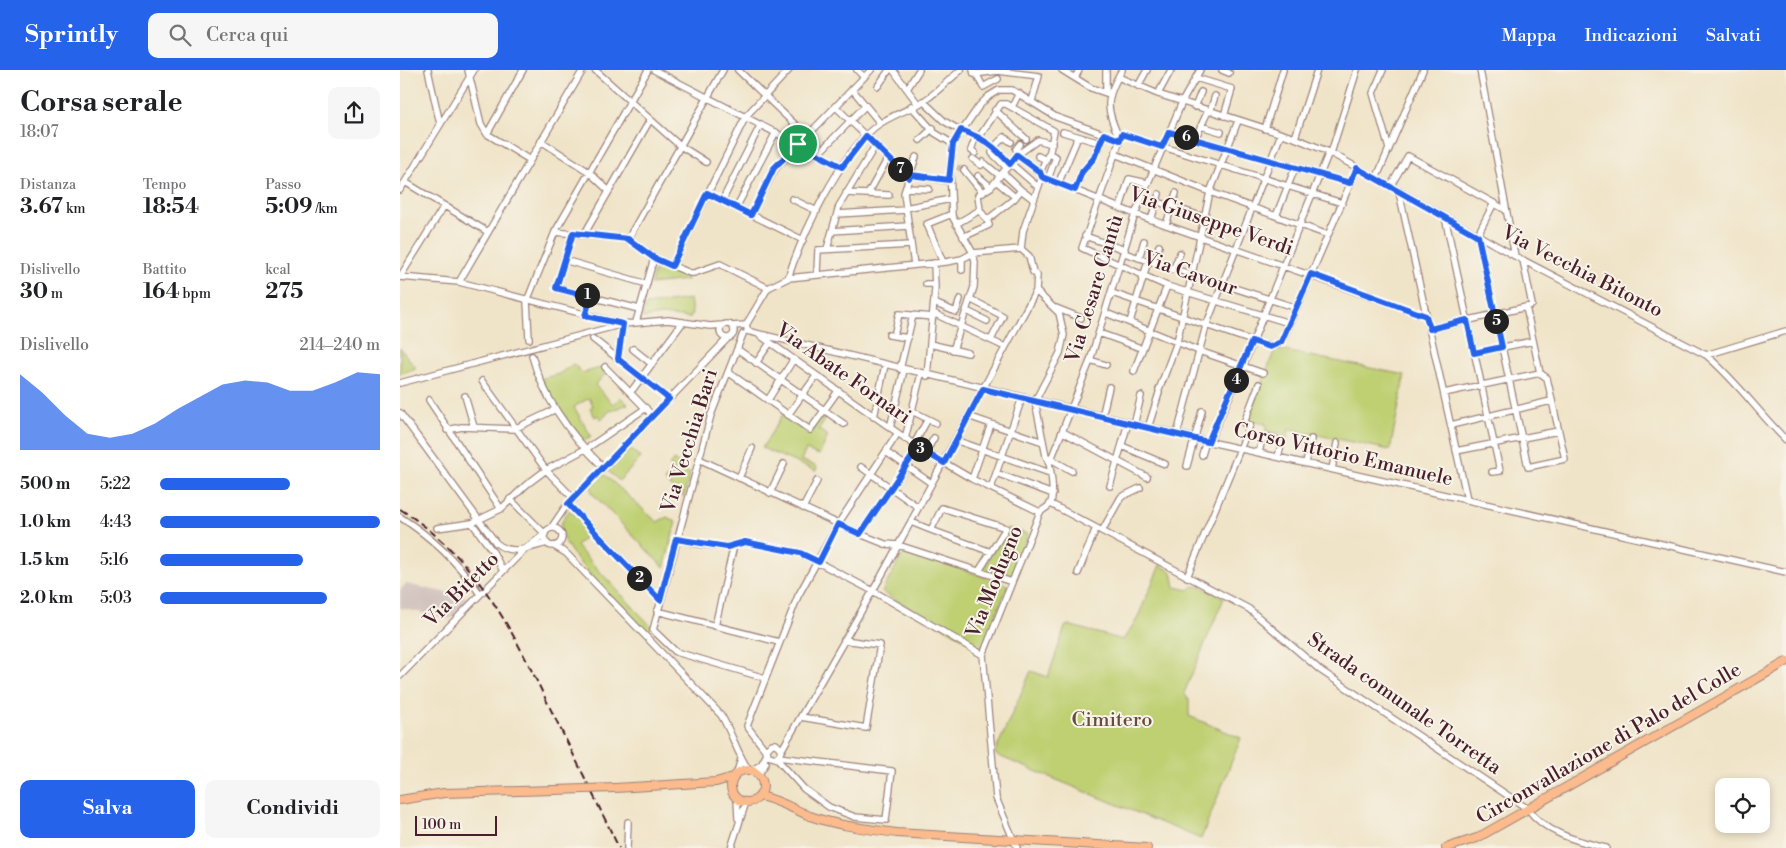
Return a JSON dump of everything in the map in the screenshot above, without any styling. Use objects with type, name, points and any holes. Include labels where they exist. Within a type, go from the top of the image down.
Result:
[{"type":"main road","name":"Circonvallazione di Palo del Colle","points":[[1446,848],[1477,838],[1786,662]]},
{"type":"main road","points":[[400,800],[444,793],[615,788],[716,782],[750,769],[760,774],[764,786],[776,800]]},
{"type":"main road","points":[[731,788],[736,774]]},
{"type":"main road","points":[[716,782],[731,788],[738,799],[746,802],[751,802],[760,796],[764,786]]},
{"type":"main road","points":[[760,796],[776,800],[808,815],[860,828],[1147,848]]},
{"type":"street","points":[[428,70],[440,124]]},
{"type":"street","points":[[468,70],[481,124],[487,134],[530,160]]},
{"type":"street","points":[[400,190],[474,70]]},
{"type":"street","points":[[487,134],[523,70]]},
{"type":"street","points":[[459,282],[582,70]]},
{"type":"street","points":[[595,70],[680,145],[706,162]]},
{"type":"street","points":[[529,339],[527,301],[555,232],[648,70]]},
{"type":"street","points":[[654,70],[842,167]]},
{"type":"street","points":[[628,239],[723,70]]},
{"type":"street","points":[[738,70],[807,136]]},
{"type":"street","points":[[672,266],[746,116],[788,70]]},
{"type":"street","points":[[857,70],[864,77]]},
{"type":"street","points":[[751,215],[774,168],[871,70]]},
{"type":"street","points":[[878,86],[889,70]]},
{"type":"street","points":[[894,70],[906,89],[944,121],[961,130],[982,137],[995,148],[1015,198]]},
{"type":"street","points":[[906,89],[918,70]]},
{"type":"street","points":[[788,278],[803,240],[842,167],[866,136],[880,123],[911,106],[921,103],[961,70]]},
{"type":"street","points":[[1062,70],[1091,88],[1108,93]]},
{"type":"street","points":[[1074,78],[1079,70]]},
{"type":"street","points":[[1106,70],[1108,114],[1121,137]]},
{"type":"street","points":[[1108,93],[1122,70]]},
{"type":"street","points":[[1138,86],[1147,70]]},
{"type":"street","points":[[1158,94],[1171,70]]},
{"type":"street","name":"Via Cesare Cantù","points":[[1051,460],[1090,360],[1135,214],[1152,169],[1182,102],[1200,70]]},
{"type":"street","points":[[1222,70],[1229,72]]},
{"type":"street","points":[[1264,129],[1283,70]]},
{"type":"street","points":[[1295,138],[1317,70]]},
{"type":"street","points":[[1202,455],[1242,366],[1330,152],[1357,70]]},
{"type":"street","points":[[1383,70],[1373,94],[1389,150]]},
{"type":"street","points":[[1376,179],[1423,70]]},
{"type":"street","points":[[1480,70],[1515,256]]},
{"type":"street","points":[[996,71],[1001,90]]},
{"type":"street","points":[[998,79],[983,87],[974,72],[996,71],[1039,76],[1032,101]]},
{"type":"street","name":"Via Vecchia Bitonto","points":[[1118,77],[1158,94],[1295,138],[1330,152],[1444,218],[1706,355],[1720,367],[1762,416],[1786,440]]},
{"type":"street","points":[[1196,78],[1232,89],[1224,116]]},
{"type":"street","points":[[852,90],[880,123]]},
{"type":"street","points":[[953,350],[967,311],[975,276],[973,253],[963,238],[952,214],[949,180],[954,166],[953,144],[961,130],[989,96],[1001,90],[1020,93],[1056,116],[1104,134],[1162,147],[1342,203]]},
{"type":"street","points":[[1195,107],[1201,92]]},
{"type":"street","points":[[1012,107],[1020,93]]},
{"type":"street","points":[[1195,139],[1215,96]]},
{"type":"street","points":[[1038,187],[983,162],[981,165],[970,150],[982,137],[995,110],[1001,104],[1012,107],[1054,131],[1043,176]]},
{"type":"street","points":[[835,106],[875,146],[910,176],[949,180]]},
{"type":"street","points":[[818,154],[865,106]]},
{"type":"street","points":[[911,106],[933,128],[935,133],[953,144]]},
{"type":"street","points":[[995,110],[1026,139]]},
{"type":"street","points":[[585,233],[650,120]]},
{"type":"street","points":[[1148,428],[1177,342],[1210,192],[1238,121]]},
{"type":"street","points":[[722,201],[761,124]]},
{"type":"street","points":[[1201,126],[1221,132]]},
{"type":"street","points":[[920,140],[933,128]]},
{"type":"street","points":[[736,208],[776,132]]},
{"type":"street","points":[[1063,132],[1100,144]]},
{"type":"street","points":[[1169,132],[1350,183]]},
{"type":"street","points":[[1075,190],[1082,172],[1094,158],[1104,134]]},
{"type":"street","points":[[1177,434],[1206,326],[1238,249],[1281,134]]},
{"type":"street","points":[[1058,184],[1076,142],[1076,136]]},
{"type":"street","points":[[995,148],[1004,137],[1011,142]]},
{"type":"street","points":[[1121,137],[1085,236],[1174,270],[1297,308]]},
{"type":"street","points":[[963,238],[989,225],[980,210],[977,198],[991,187],[1018,154],[1038,140],[1052,144]]},
{"type":"street","points":[[541,141],[590,172],[609,191]]},
{"type":"street","points":[[1018,154],[1016,149],[1020,144]]},
{"type":"street","points":[[827,249],[837,214],[846,193],[875,146]]},
{"type":"street","name":"Via Giuseppe Verdi","points":[[1018,154],[1043,176],[1098,200],[1426,316]]},
{"type":"street","points":[[1114,154],[1210,192],[1328,235]]},
{"type":"street","points":[[1021,249],[1023,231],[1033,199],[1043,176],[1056,157],[1038,156]]},
{"type":"street","points":[[1390,187],[1408,156],[1506,210]]},
{"type":"street","points":[[914,265],[906,209],[906,188],[916,157]]},
{"type":"street","points":[[868,194],[888,158]]},
{"type":"street","points":[[1276,216],[1295,168]]},
{"type":"street","points":[[1112,292],[1206,326],[1273,346],[1284,337],[1357,168]]},
{"type":"street","points":[[964,170],[983,192]]},
{"type":"street","points":[[1003,172],[1033,199]]},
{"type":"street","points":[[978,176],[991,187]]},
{"type":"street","points":[[1120,208],[1129,179],[1147,183]]},
{"type":"street","points":[[405,182],[488,232]]},
{"type":"street","points":[[906,188],[929,189]]},
{"type":"street","points":[[987,220],[1015,198],[1021,190]]},
{"type":"street","points":[[1399,192],[1467,499]]},
{"type":"street","points":[[707,193],[803,240]]},
{"type":"street","points":[[846,193],[889,195]]},
{"type":"street","points":[[1166,225],[1176,193]]},
{"type":"street","points":[[1151,220],[1159,194]]},
{"type":"street","points":[[792,199],[818,211]]},
{"type":"street","points":[[837,214],[906,209],[951,199]]},
{"type":"street","points":[[1158,202],[1204,217]]},
{"type":"street","points":[[1494,203],[1478,236],[1494,314],[1517,409],[1528,467],[1565,459],[1547,378],[1540,373],[1526,307]]},
{"type":"street","points":[[444,206],[400,277],[459,282],[585,316],[623,324]]},
{"type":"street","points":[[956,224],[980,210]]},
{"type":"street","points":[[943,262],[927,224],[952,214]]},
{"type":"street","points":[[1444,218],[1500,471],[1492,472]]},
{"type":"street","points":[[832,231],[908,226]]},
{"type":"street","points":[[555,232],[585,233],[628,239],[654,258],[694,274],[712,265],[720,264],[768,288],[788,278],[817,273],[943,262],[962,259],[973,253],[1021,249],[1029,256],[1032,272],[1037,275],[1036,291],[873,591],[788,739],[777,756],[760,774]]},
{"type":"street","points":[[573,233],[556,288],[639,309]]},
{"type":"street","name":"Via Cavour","points":[[1085,236],[1082,248],[1167,286],[1290,323]]},
{"type":"street","points":[[1139,258],[1144,241]]},
{"type":"street","points":[[817,273],[818,250],[911,245]]},
{"type":"street","points":[[1130,322],[1144,276],[1159,246]]},
{"type":"street","points":[[1174,270],[1180,254]]},
{"type":"street","points":[[636,322],[654,258]]},
{"type":"street","points":[[962,259],[962,270]]},
{"type":"street","points":[[564,260],[647,284]]},
{"type":"street","points":[[1430,329],[1532,305],[1523,260]]},
{"type":"street","points":[[927,376],[934,302],[934,263]]},
{"type":"street","points":[[926,284],[935,284]]},
{"type":"street","points":[[1134,371],[1167,286]]},
{"type":"street","name":"Via Vecchia Bari","points":[[765,678],[676,652],[653,630],[676,539],[712,415],[737,349],[768,288]]},
{"type":"street","points":[[1036,291],[1054,308],[1063,323],[1064,335],[1057,361],[1036,401],[1043,442],[1051,460],[1050,473],[1053,494],[1051,504]]},
{"type":"street","points":[[585,316],[591,297]]},
{"type":"street","points":[[934,302],[956,312],[960,299]]},
{"type":"street","points":[[970,299],[1003,316],[991,340]]},
{"type":"street","points":[[1054,308],[1081,318]]},
{"type":"street","points":[[967,311],[987,321]]},
{"type":"street","points":[[1106,313],[1199,351],[1263,373]]},
{"type":"street","points":[[908,338],[892,336],[899,314],[933,315],[1005,347]]},
{"type":"street","points":[[890,428],[913,315]]},
{"type":"street","points":[[400,383],[636,322],[668,320],[710,326],[732,326],[746,330]]},
{"type":"street","points":[[633,389],[683,322]]},
{"type":"street","points":[[618,359],[623,324]]},
{"type":"street","points":[[720,346],[720,333],[723,325]]},
{"type":"street","points":[[710,326],[729,338],[735,343],[737,349],[756,363],[844,424]]},
{"type":"street","points":[[545,534],[552,528],[566,506],[729,338],[734,330],[732,326]]},
{"type":"street","points":[[729,338],[746,330]]},
{"type":"street","name":"Corso Vittorio Emanuele","points":[[746,330],[927,376],[1207,442],[1786,572]]},
{"type":"street","points":[[1706,355],[1786,331]]},
{"type":"street","points":[[1099,332],[1138,347]]},
{"type":"street","name":"Via Abate Fornari","points":[[758,334],[916,446],[972,479],[1040,512]]},
{"type":"street","points":[[593,339],[669,399]]},
{"type":"street","points":[[1474,353],[1533,341]]},
{"type":"street","points":[[756,363],[770,343]]},
{"type":"street","points":[[930,344],[968,353]]},
{"type":"street","points":[[633,349],[652,364]]},
{"type":"street","points":[[532,356],[538,380],[554,410],[603,468]]},
{"type":"street","points":[[768,400],[793,360]]},
{"type":"street","points":[[1090,360],[1106,365]]},
{"type":"street","points":[[874,416],[885,365]]},
{"type":"street","points":[[605,367],[653,416]]},
{"type":"street","points":[[728,372],[810,430],[838,391]]},
{"type":"street","points":[[1444,393],[1540,373]]},
{"type":"street","points":[[905,438],[921,374]]},
{"type":"street","points":[[788,415],[816,376]]},
{"type":"street","points":[[482,381],[514,429],[546,470],[574,499]]},
{"type":"street","points":[[1187,577],[1250,424],[1244,423],[1259,384]]},
{"type":"street","points":[[1102,417],[1109,387]]},
{"type":"street","points":[[465,396],[474,427]]},
{"type":"street","points":[[1110,486],[1122,446],[1141,396]]},
{"type":"street","points":[[990,488],[1022,398]]},
{"type":"street","points":[[429,400],[447,430],[501,509]]},
{"type":"street","points":[[1451,424],[1551,402]]},
{"type":"street","points":[[437,528],[472,523],[501,509],[510,499],[546,470],[585,449],[646,408]]},
{"type":"street","points":[[447,430],[474,427],[514,429],[554,410]]},
{"type":"street","points":[[912,411],[936,423]]},
{"type":"street","points":[[1187,466],[1196,439],[1202,411]]},
{"type":"street","points":[[400,413],[479,520],[503,549],[512,552],[547,544],[566,553],[720,716],[730,731],[741,759],[750,769],[761,765],[766,753],[774,744],[788,739]]},
{"type":"street","points":[[968,416],[1043,442]]},
{"type":"street","points":[[860,534],[906,466],[928,419]]},
{"type":"street","points":[[972,479],[992,424]]},
{"type":"street","points":[[1456,450],[1558,431]]},
{"type":"street","points":[[1063,432],[1147,477]]},
{"type":"street","points":[[774,744],[777,756],[804,789],[829,807],[854,817],[886,820],[892,771],[777,756],[766,753],[757,737],[747,726],[798,596],[819,562],[838,524],[898,433]]},
{"type":"street","points":[[1259,453],[1262,439],[1267,436],[1278,440],[1280,445],[1278,457]]},
{"type":"street","points":[[926,452],[934,438]]},
{"type":"street","points":[[1306,463],[1311,439]]},
{"type":"street","points":[[955,440],[1050,473]]},
{"type":"street","points":[[1332,469],[1337,443]]},
{"type":"street","points":[[1122,446],[1164,464]]},
{"type":"street","points":[[739,478],[752,448]]},
{"type":"street","points":[[886,452],[931,483]]},
{"type":"street","points":[[699,459],[885,544],[898,545],[1012,582]]},
{"type":"street","points":[[1051,460],[1072,471]]},
{"type":"street","points":[[770,493],[784,464]]},
{"type":"street","points":[[861,467],[918,507]]},
{"type":"street","points":[[996,473],[1053,494]]},
{"type":"street","points":[[803,508],[816,481]]},
{"type":"street","points":[[1102,531],[1121,497],[1140,488]]},
{"type":"street","points":[[510,499],[545,534],[547,544]]},
{"type":"street","name":"Strada comunale Torretta","points":[[1051,504],[1187,577],[1223,593],[1249,609],[1320,670],[1528,809],[1536,821],[1574,840],[1606,848]]},
{"type":"street","name":"Via Modugno","points":[[1017,848],[996,798],[995,766],[983,654],[1040,512],[1051,504]]},
{"type":"street","points":[[558,530],[566,506]]},
{"type":"street","points":[[566,506],[660,600]]},
{"type":"street","points":[[931,530],[942,508],[1006,528],[979,571]]},
{"type":"street","points":[[400,516],[449,557],[480,594]]},
{"type":"street","points":[[911,522],[991,552]]},
{"type":"street","points":[[472,523],[493,552],[503,571]]},
{"type":"street","points":[[552,528],[558,530],[561,534],[561,541],[566,553]]},
{"type":"street","points":[[1078,574],[1096,528]]},
{"type":"street","name":"Via Bitetto","points":[[400,676],[526,548],[545,534]]},
{"type":"street","points":[[676,539],[698,544],[727,547],[745,542],[800,553],[873,591],[983,654]]},
{"type":"street","points":[[554,546],[561,541]]},
{"type":"street","points":[[715,626],[734,545]]},
{"type":"street","points":[[657,611],[779,642]]},
{"type":"street","points":[[801,717],[866,728],[880,645],[844,640]]},
{"type":"street","points":[[757,737],[774,744]]},
{"type":"street","points":[[736,774],[741,759]]},
{"type":"street","points":[[738,799],[738,823]]},
{"type":"street","points":[[731,848],[746,802]]},
{"type":"street","points":[[627,848],[628,822]]},
{"type":"shaded area","points":[[406,584],[471,598],[450,619],[400,608],[400,590]]},
{"type":"green space","points":[[658,265],[686,274],[687,280],[651,284],[655,268]]},
{"type":"green space","points":[[690,299],[692,313],[690,318],[661,315],[642,318],[646,305]]},
{"type":"green space","points":[[400,348],[416,368],[400,374]]},
{"type":"green space","points":[[1275,349],[1405,375],[1390,450],[1289,429],[1287,440],[1280,433],[1266,431],[1266,424],[1247,421]]},
{"type":"green space","points":[[573,364],[583,373],[600,368],[606,373],[595,385],[613,404],[620,397],[628,404],[610,411],[601,419],[598,415],[595,417],[590,408],[593,406],[589,398],[574,407],[591,436],[582,442],[540,379],[559,374]]},
{"type":"green space","points":[[783,414],[811,433],[822,417],[823,423],[819,430],[828,436],[819,455],[806,450],[801,460],[817,467],[816,471],[762,448]]},
{"type":"green space","points":[[629,448],[641,458],[619,481],[607,470]]},
{"type":"green space","points":[[674,460],[690,474],[684,497],[664,481],[674,470],[669,465]]},
{"type":"green space","points":[[604,474],[657,522],[667,517],[676,522],[664,568],[592,493],[591,487]]},
{"type":"green space","points":[[570,510],[591,531],[576,546],[651,626],[648,635],[573,554],[561,530],[561,524]]},
{"type":"green space","points":[[1007,528],[1028,534],[1010,579],[982,570]]},
{"type":"green space","points":[[905,550],[1008,585],[982,649],[882,592]]},
{"type":"green space","name":"Cimitero","points":[[1160,565],[1172,572],[1175,587],[1189,590],[1193,586],[1202,587],[1224,598],[1184,693],[1189,700],[1189,716],[1241,738],[1201,839],[996,755],[995,752],[1031,671],[1048,677],[1065,627],[1068,625],[1123,640],[1137,619]]},
{"type":"tunnel","points":[[957,167],[964,170]]},
{"type":"railway","points":[[400,509],[428,529],[452,551],[473,574],[491,599],[523,654],[619,848]]},
{"type":"route","points":[[961,130],[979,136],[1000,152],[1010,164],[1017,155],[1040,172],[1042,177],[1075,190],[1082,172],[1094,158],[1104,134],[1120,140],[1122,134],[1162,147],[1169,132],[1350,183],[1357,168],[1478,236],[1502,347],[1474,353],[1467,320],[1430,329],[1426,316],[1311,274],[1281,342],[1270,347],[1252,341],[1208,442],[983,389],[944,463],[918,448],[878,504],[860,534],[838,524],[819,562],[800,553],[745,542],[727,547],[698,544],[676,539],[660,600],[568,504],[669,399],[618,359],[623,324],[585,316],[591,297],[556,288],[564,260],[573,233],[585,233],[628,239],[654,258],[672,266],[707,193],[751,215],[774,168],[798,144],[842,167],[866,136],[909,178],[911,175],[949,180],[953,144],[961,130]]}]
